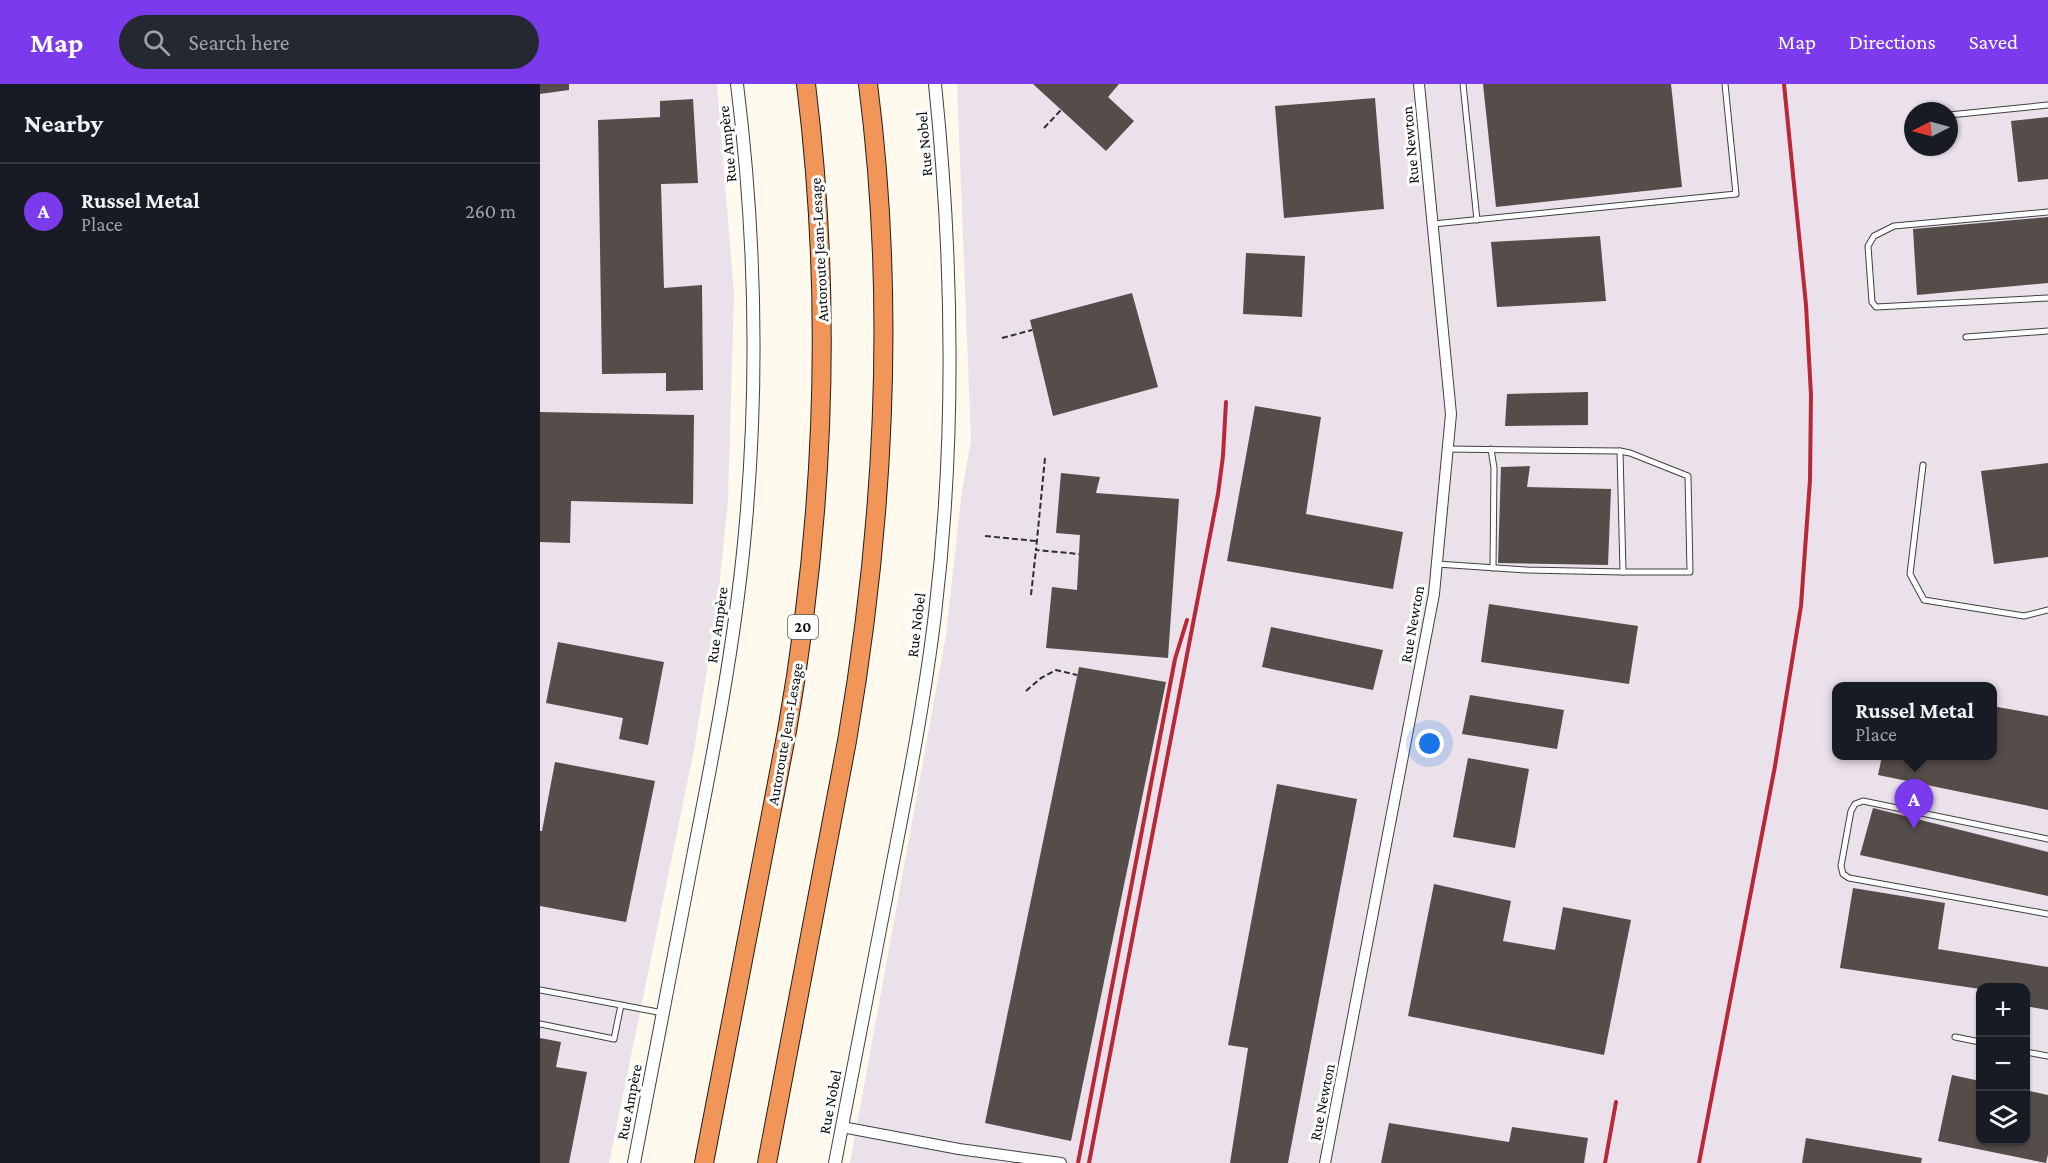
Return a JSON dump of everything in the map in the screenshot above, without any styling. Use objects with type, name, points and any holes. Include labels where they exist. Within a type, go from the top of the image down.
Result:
[{"type":"highway","name":"Autoroute Jean-Lesage","points":[[704,1163],[787,731],[812,560],[821,438],[823,336],[818,201],[806,84]]},
{"type":"highway","points":[[766,1163],[847,741],[858,676],[871,570],[881,435],[882,298],[877,182],[868,84]]},
{"type":"street","name":"Rue Ampère","points":[[634,1163],[727,671],[740,585],[749,493],[753,397],[753,313],[747,181],[737,84]]},
{"type":"street","name":"Rue Nobel","points":[[835,1163],[913,756],[937,592],[947,449],[949,338],[945,211],[934,84]]},
{"type":"street","name":"Rue Newton","points":[[1325,1163],[1432,606],[1437,564],[1450,414],[1419,84]]},
{"type":"street","points":[[842,1127],[959,1149],[1061,1163]]},
{"type":"lane","points":[[1463,84],[1477,220]]},
{"type":"lane","points":[[1432,224],[1736,194],[1725,84]]},
{"type":"lane","points":[[1958,114],[2048,105]]},
{"type":"lane","points":[[2048,212],[1894,226],[1874,237],[1868,246],[1872,302],[1876,307],[2048,297]]},
{"type":"lane","points":[[1966,337],[2048,331]]},
{"type":"lane","points":[[1437,564],[1493,568],[1690,572],[1688,476],[1620,451],[1447,449]]},
{"type":"lane","points":[[1491,449],[1494,468],[1493,568]]},
{"type":"lane","points":[[1620,451],[1623,572]]},
{"type":"lane","points":[[1923,465],[1910,574],[1924,600],[2024,616],[2048,610]]},
{"type":"lane","points":[[2048,839],[1863,801],[1855,804],[1851,810],[1841,866],[1843,874],[1849,878],[2048,914]]},
{"type":"lane","points":[[540,990],[663,1013]]},
{"type":"lane","points":[[540,1024],[614,1039],[621,1005]]},
{"type":"lane","points":[[1955,1037],[1976,1041]]},
{"type":"lane","points":[[2030,1053],[2048,1056]]},
{"type":"path","points":[[1044,128],[1061,110]]},
{"type":"path","points":[[1002,338],[1032,330]]},
{"type":"path","points":[[1031,595],[1045,458]]},
{"type":"path","points":[[985,536],[1037,541]]},
{"type":"path","points":[[1036,550],[1079,554]]},
{"type":"path","points":[[1026,691],[1041,678],[1056,670],[1077,675]]},
{"type":"shaded area","points":[[540,84],[717,84],[734,294],[728,501],[717,608],[694,750],[609,1163],[540,1163]]},
{"type":"shaded area","points":[[957,84],[2048,84],[2048,1163],[850,1163],[946,635],[962,491],[971,441]]},
{"type":"building","points":[[540,84],[569,84],[569,90],[540,94]]},
{"type":"building","points":[[1033,84],[1119,84],[1108,97],[1134,121],[1106,151]]},
{"type":"building","points":[[1483,84],[1671,84],[1682,187],[1496,207]]},
{"type":"building","points":[[1375,98],[1384,209],[1284,218],[1275,106]]},
{"type":"building","points":[[693,99],[698,183],[661,184],[664,288],[702,285],[703,390],[666,391],[666,373],[602,374],[598,120],[660,117],[660,101]]},
{"type":"building","points":[[2048,117],[2048,179],[2018,182],[2011,121]]},
{"type":"building","points":[[2048,217],[2048,283],[1917,295],[1913,229]]},
{"type":"building","points":[[1600,236],[1606,301],[1497,307],[1491,242]]},
{"type":"building","points":[[1246,253],[1305,256],[1302,317],[1243,314]]},
{"type":"building","points":[[1132,293],[1158,387],[1053,416],[1030,320]]},
{"type":"building","points":[[1588,392],[1588,425],[1505,426],[1507,394]]},
{"type":"building","points":[[1255,406],[1321,417],[1306,514],[1403,532],[1393,589],[1227,561]]},
{"type":"building","points":[[540,412],[694,415],[693,504],[571,501],[570,543],[540,542]]},
{"type":"building","points":[[2048,463],[2048,557],[1994,564],[1981,471]]},
{"type":"building","points":[[1530,466],[1527,487],[1611,489],[1608,565],[1498,563],[1501,467]]},
{"type":"building","points":[[1061,473],[1100,477],[1096,493],[1179,499],[1168,658],[1046,648],[1052,587],[1077,590],[1080,535],[1056,533]]},
{"type":"building","points":[[1489,604],[1638,626],[1629,684],[1481,662]]},
{"type":"building","points":[[1271,627],[1383,650],[1373,690],[1262,667]]},
{"type":"building","points":[[558,642],[664,662],[648,745],[619,739],[623,718],[546,703]]},
{"type":"building","points":[[1079,667],[1166,682],[1071,1141],[985,1123]]},
{"type":"building","points":[[1470,695],[1564,710],[1557,749],[1462,734]]},
{"type":"building","points":[[1997,707],[2048,716],[2048,810],[1878,775],[1881,760],[1997,760]]},
{"type":"building","points":[[1468,758],[1529,769],[1515,848],[1453,837]]},
{"type":"building","points":[[555,762],[655,781],[626,922],[540,906],[540,831],[542,831]]},
{"type":"building","points":[[1277,784],[1357,799],[1288,1163],[1230,1163],[1248,1048],[1228,1045]]},
{"type":"building","points":[[1873,808],[2048,852],[2048,896],[1860,855]]},
{"type":"building","points":[[1434,884],[1511,901],[1503,941],[1555,950],[1563,907],[1631,920],[1604,1055],[1408,1016]]},
{"type":"building","points":[[1853,888],[1945,903],[1938,949],[2048,967],[2048,1010],[2030,1007],[2030,983],[1976,983],[1976,988],[1840,968]]},
{"type":"building","points":[[540,1038],[561,1042],[556,1067],[587,1072],[569,1163],[540,1163]]},
{"type":"building","points":[[1952,1075],[1976,1080],[1976,1145],[2030,1145],[2030,1091],[2048,1095],[2046,1163],[1938,1141]]},
{"type":"building","points":[[1389,1123],[1509,1142],[1512,1127],[1588,1138],[1584,1163],[1381,1163]]},
{"type":"building","points":[[1806,1138],[1922,1158],[1921,1163],[1802,1163]]},
{"type":"railway","points":[[1699,1163],[1775,766],[1801,606],[1810,480],[1811,395],[1806,305],[1784,84]]},
{"type":"railway","points":[[1089,1163],[1218,494],[1226,402]]},
{"type":"railway","points":[[1078,1163],[1175,659],[1187,620]]},
{"type":"railway","points":[[1605,1163],[1616,1102]]},
{"type":"place","name":"Russel Metal","points":[[1914,829]]}]
